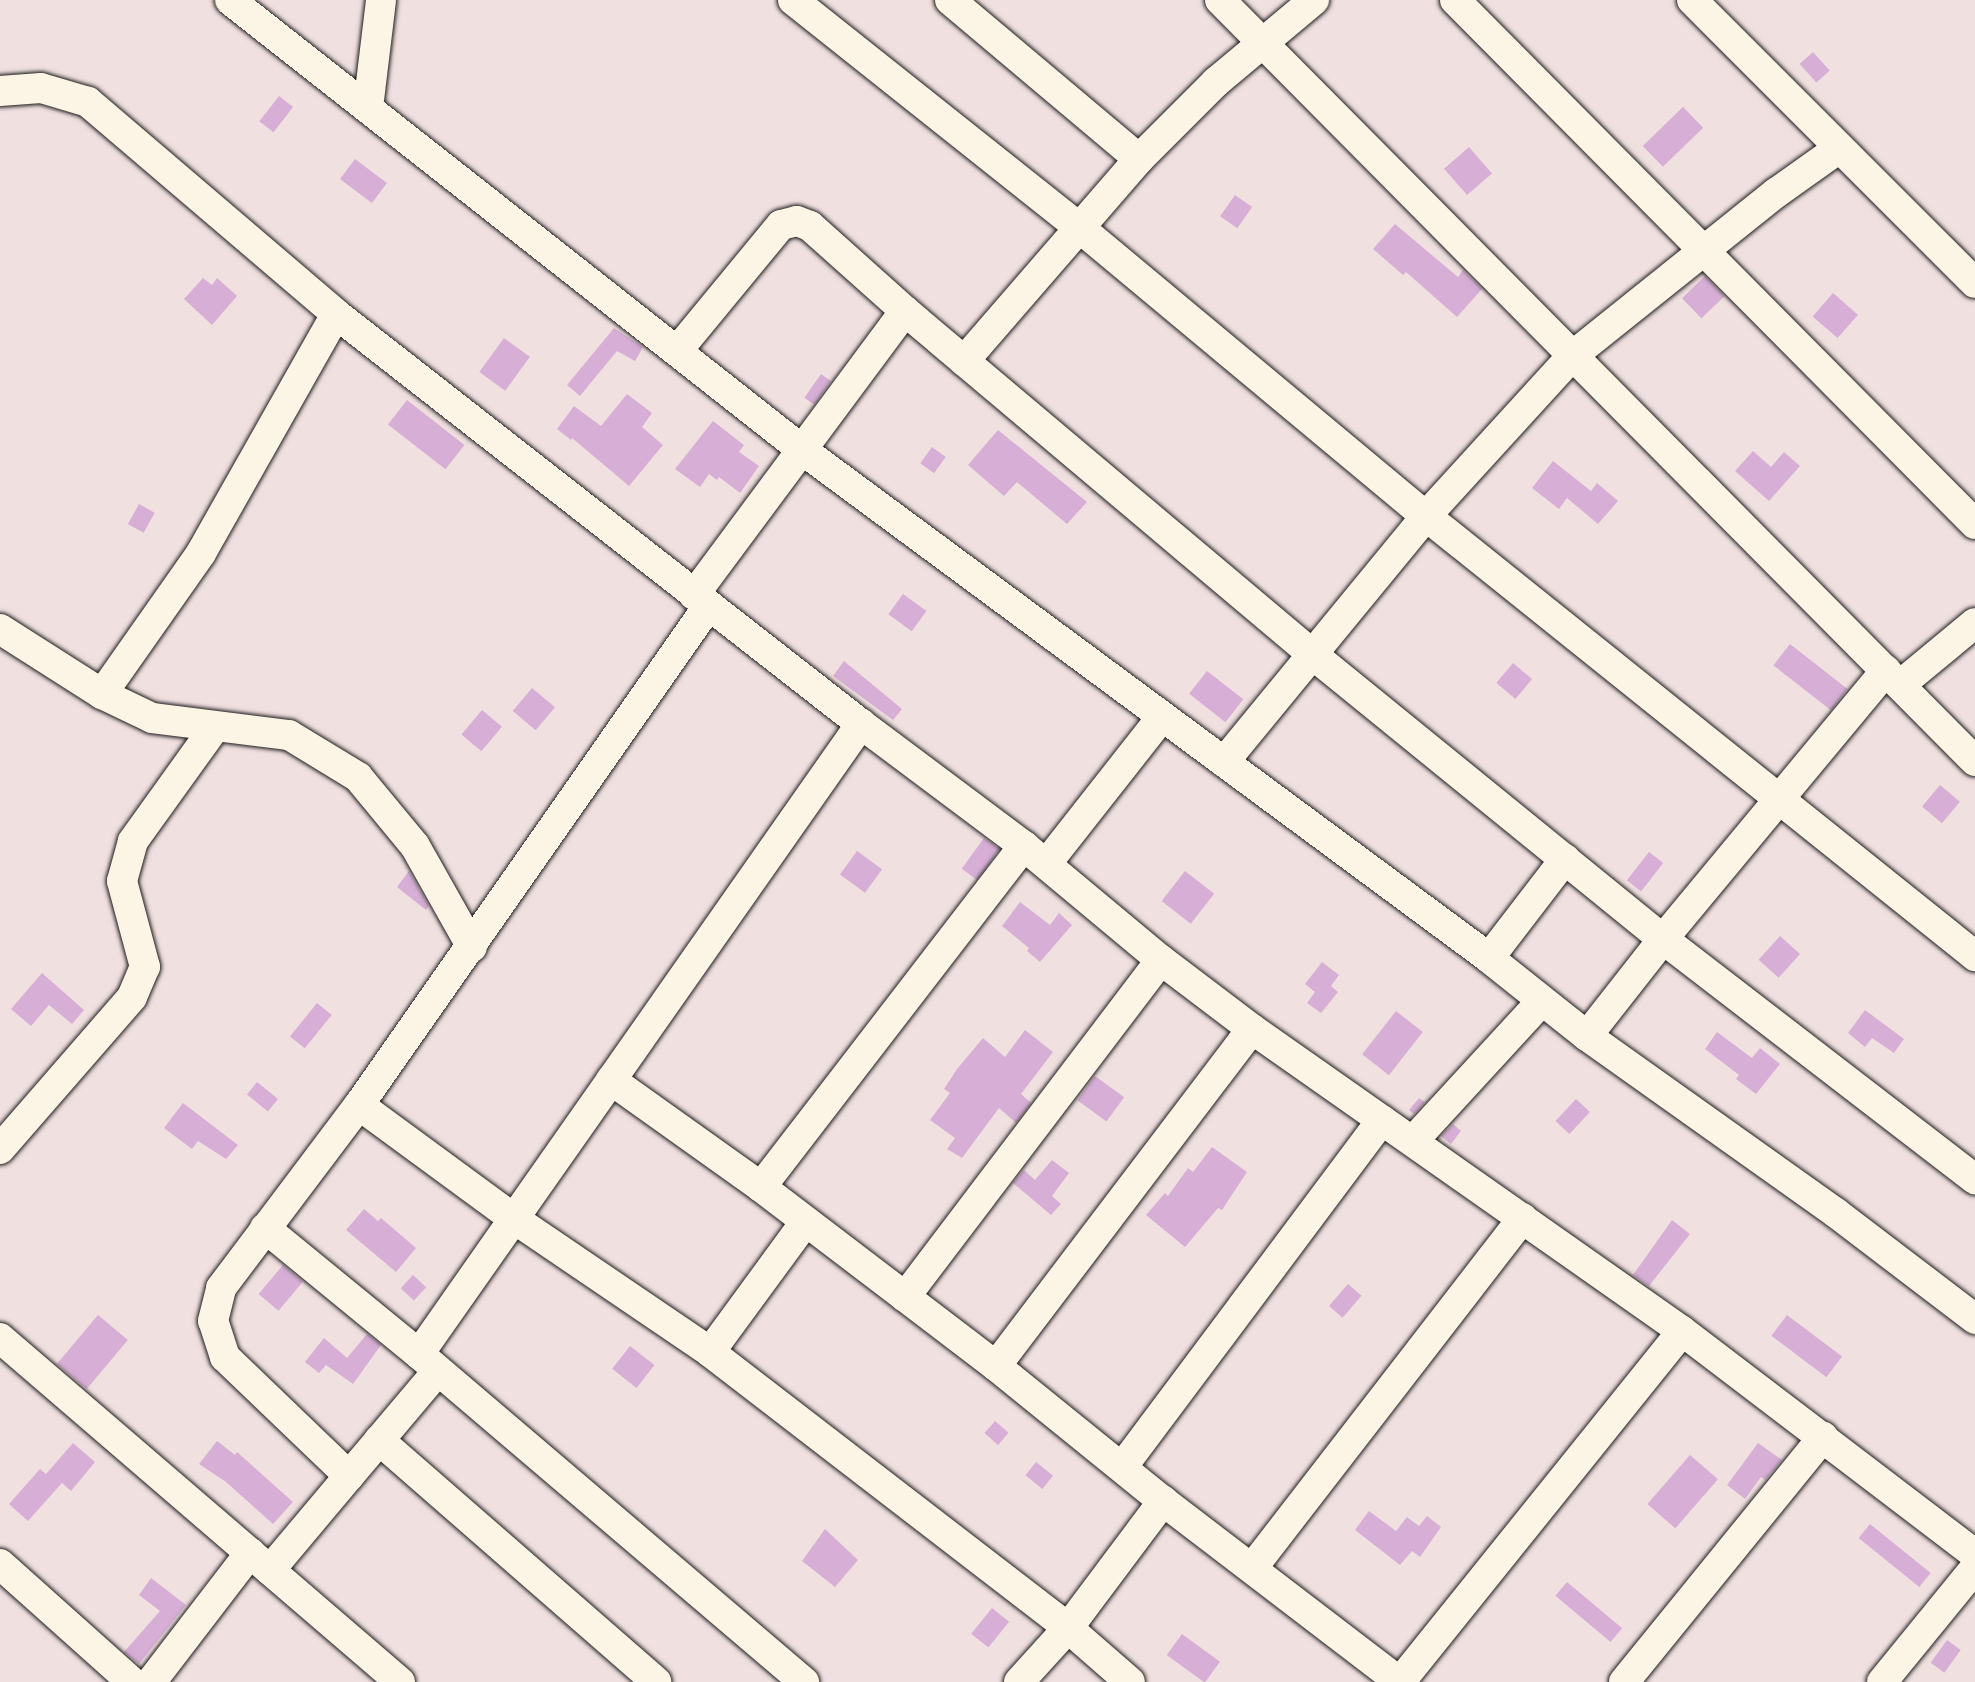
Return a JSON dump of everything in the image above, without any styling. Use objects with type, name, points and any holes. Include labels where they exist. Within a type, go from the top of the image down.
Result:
[{"type":"street","points":[[230,0],[801,450],[1489,958],[1587,1036],[1836,1213],[1975,1320]]},
{"type":"street","points":[[368,108],[382,0]]},
{"type":"street","points":[[793,0],[1081,229],[1426,516],[1975,956]]},
{"type":"street","points":[[950,0],[1139,159]]},
{"type":"street","points":[[1220,0],[1571,357],[1975,761]]},
{"type":"street","points":[[964,361],[1139,159],[1216,82],[1314,0]]},
{"type":"street","points":[[1455,0],[1975,524]]},
{"type":"street","points":[[1692,0],[1838,149],[1975,283]]},
{"type":"street","points":[[0,91],[41,88],[88,102],[336,314],[861,724],[1035,855],[1161,960],[1252,1029],[1682,1331],[1975,1554]]},
{"type":"street","points":[[1224,762],[1426,516],[1571,357],[1838,149]]},
{"type":"street","points":[[677,351],[781,225],[797,221],[810,226],[905,311],[1312,654],[1663,939],[1975,1179]]},
{"type":"street","points":[[349,1476],[225,1357],[213,1321],[221,1288],[359,1105],[472,947],[801,450],[905,311]]},
{"type":"street","points":[[102,694],[201,553],[336,314]]},
{"type":"street","points":[[1587,1036],[1778,799],[1893,678],[1975,622]]},
{"type":"street","points":[[0,629],[102,694],[152,718],[289,734],[358,777],[415,846],[472,947]]},
{"type":"street","points":[[761,1187],[1035,855],[1162,717]]},
{"type":"street","points":[[151,1682],[260,1561],[349,1476],[379,1440],[428,1363],[513,1218],[861,724]]},
{"type":"street","points":[[0,1149],[132,997],[145,967],[122,881],[133,841],[215,727]]},
{"type":"street","points":[[1489,958],[1565,859]]},
{"type":"street","points":[[905,1297],[1161,960]]},
{"type":"street","points":[[1413,1141],[1541,1002]]},
{"type":"street","points":[[996,1366],[1252,1029]]},
{"type":"street","points":[[611,1080],[806,1221],[996,1366],[1163,1501],[1253,1567],[1400,1682],[1682,1331]]},
{"type":"street","points":[[359,1105],[513,1218],[710,1352],[1068,1628],[1130,1682]]},
{"type":"street","points":[[1123,1466],[1382,1120]]},
{"type":"street","points":[[1253,1567],[1523,1218]]},
{"type":"street","points":[[710,1352],[806,1221]]},
{"type":"street","points":[[265,1228],[804,1682]]},
{"type":"street","points":[[0,1338],[400,1682]]},
{"type":"street","points":[[1624,1682],[1823,1437]]},
{"type":"street","points":[[379,1440],[656,1682]]},
{"type":"street","points":[[1019,1682],[1068,1628],[1163,1501]]},
{"type":"street","points":[[0,1564],[132,1682]]},
{"type":"street","points":[[1882,1682],[1975,1568]]},
{"type":"building","points":[[1813,52],[1830,71],[1816,83],[1800,64]]},
{"type":"building","points":[[279,96],[293,107],[273,132],[259,121]]},
{"type":"building","points":[[1683,107],[1703,128],[1663,167],[1643,146]]},
{"type":"building","points":[[1469,147],[1492,173],[1467,195],[1444,169]]},
{"type":"building","points":[[355,159],[387,183],[372,203],[340,179]]},
{"type":"building","points":[[1235,195],[1252,207],[1237,228],[1220,216]]},
{"type":"building","points":[[1395,224],[1458,277],[1463,270],[1482,289],[1457,317],[1406,272],[1403,275],[1373,249]]},
{"type":"building","points":[[1705,276],[1724,296],[1701,318],[1682,298]]},
{"type":"building","points":[[203,278],[212,285],[217,278],[237,296],[212,325],[184,299]]},
{"type":"building","points":[[1833,293],[1858,315],[1838,338],[1813,316]]},
{"type":"building","points":[[614,328],[643,347],[635,361],[617,351],[580,396],[567,385]]},
{"type":"building","points":[[504,338],[530,357],[505,391],[479,372]]},
{"type":"building","points":[[821,374],[831,381],[814,405],[804,398]]},
{"type":"building","points":[[627,394],[652,413],[642,427],[663,445],[629,486],[572,438],[571,440],[557,429],[574,406],[601,426]]},
{"type":"building","points":[[407,400],[465,445],[445,469],[388,424]]},
{"type":"building","points":[[713,421],[744,445],[739,452],[759,466],[740,493],[719,477],[717,480],[709,474],[700,487],[675,469]]},
{"type":"building","points":[[998,430],[1087,502],[1067,524],[1017,482],[1004,496],[968,465]]},
{"type":"building","points":[[932,447],[946,457],[934,473],[920,463]]},
{"type":"building","points":[[1753,451],[1771,467],[1784,452],[1800,466],[1769,501],[1735,471]]},
{"type":"building","points":[[1553,461],[1591,491],[1597,483],[1618,501],[1598,524],[1567,498],[1559,509],[1532,488]]},
{"type":"building","points":[[139,504],[155,513],[144,533],[128,524]]},
{"type":"building","points":[[903,594],[926,611],[912,631],[888,614]]},
{"type":"building","points":[[1790,644],[1848,689],[1831,710],[1773,665]]},
{"type":"building","points":[[844,661],[902,709],[893,720],[833,676]]},
{"type":"building","points":[[1513,663],[1532,679],[1515,699],[1496,683]]},
{"type":"building","points":[[1207,671],[1243,699],[1225,722],[1189,694]]},
{"type":"building","points":[[532,688],[555,707],[536,730],[513,711]]},
{"type":"building","points":[[482,710],[502,727],[481,751],[461,735]]},
{"type":"building","points":[[1940,785],[1960,802],[1942,823],[1922,806]]},
{"type":"building","points":[[984,838],[999,849],[977,880],[962,869]]},
{"type":"building","points":[[857,851],[882,869],[865,893],[840,874]]},
{"type":"building","points":[[1649,852],[1663,863],[1641,891],[1627,880]]},
{"type":"building","points":[[409,871],[429,906],[426,910],[397,887]]},
{"type":"building","points":[[1185,871],[1214,894],[1191,924],[1162,901]]},
{"type":"building","points":[[1020,902],[1050,925],[1059,913],[1072,925],[1040,962],[1027,951],[1029,948],[1002,926]]},
{"type":"building","points":[[1780,936],[1800,954],[1779,978],[1759,960]]},
{"type":"building","points":[[1322,962],[1339,975],[1331,986],[1338,992],[1321,1013],[1307,1003],[1315,992],[1305,984]]},
{"type":"building","points":[[42,973],[84,1010],[72,1024],[49,1005],[31,1026],[11,1009]]},
{"type":"building","points":[[317,1003],[332,1015],[305,1048],[290,1036]]},
{"type":"building","points":[[1865,1010],[1904,1039],[1894,1053],[1872,1038],[1865,1047],[1848,1033]]},
{"type":"building","points":[[1396,1011],[1423,1032],[1389,1075],[1362,1054]]},
{"type":"building","points":[[1025,1030],[1053,1052],[1021,1094],[1031,1103],[1016,1123],[999,1108],[962,1158],[947,1149],[955,1138],[930,1120],[950,1093],[944,1089],[983,1038],[1005,1057]]},
{"type":"building","points":[[1717,1032],[1752,1058],[1760,1048],[1780,1064],[1756,1094],[1736,1079],[1739,1075],[1705,1049]]},
{"type":"building","points":[[1095,1076],[1124,1097],[1106,1121],[1077,1100]]},
{"type":"building","points":[[257,1082],[278,1099],[268,1111],[247,1094]]},
{"type":"building","points":[[1419,1098],[1425,1102],[1414,1114],[1409,1110]]},
{"type":"building","points":[[1576,1099],[1590,1112],[1569,1134],[1556,1121]]},
{"type":"building","points":[[183,1103],[238,1145],[226,1159],[198,1141],[192,1149],[164,1128]]},
{"type":"building","points":[[1453,1124],[1461,1131],[1451,1144],[1441,1136]]},
{"type":"building","points":[[1212,1147],[1247,1172],[1222,1210],[1218,1208],[1185,1247],[1146,1215],[1165,1193],[1168,1196],[1188,1168],[1193,1172]]},
{"type":"building","points":[[1052,1160],[1069,1173],[1052,1196],[1061,1204],[1051,1215],[1013,1183],[1024,1170],[1035,1180]]},
{"type":"building","points":[[364,1209],[378,1221],[381,1218],[416,1248],[396,1272],[346,1230]]},
{"type":"building","points":[[1672,1220],[1690,1234],[1649,1286],[1633,1275]]},
{"type":"building","points":[[283,1265],[303,1282],[278,1311],[259,1294]]},
{"type":"building","points":[[413,1275],[426,1287],[414,1300],[401,1288]]},
{"type":"building","points":[[1348,1284],[1362,1296],[1343,1318],[1329,1306]]},
{"type":"building","points":[[98,1315],[128,1340],[87,1389],[57,1364]]},
{"type":"building","points":[[1787,1315],[1842,1357],[1826,1377],[1771,1336]]},
{"type":"building","points":[[367,1334],[381,1345],[353,1384],[326,1365],[319,1373],[305,1362],[324,1338],[347,1358]]},
{"type":"building","points":[[630,1346],[654,1365],[637,1388],[612,1369]]},
{"type":"building","points":[[995,1421],[1009,1433],[998,1445],[985,1433]]},
{"type":"building","points":[[217,1441],[235,1455],[237,1452],[293,1502],[273,1524],[226,1482],[199,1464]]},
{"type":"building","points":[[73,1443],[95,1462],[71,1491],[62,1483],[28,1521],[9,1504],[40,1469],[46,1474]]},
{"type":"building","points":[[1758,1443],[1782,1460],[1765,1480],[1761,1477],[1745,1499],[1727,1485]]},
{"type":"building","points":[[1690,1455],[1718,1479],[1675,1528],[1647,1504]]},
{"type":"building","points":[[1036,1462],[1053,1476],[1042,1489],[1025,1475]]},
{"type":"building","points":[[1369,1511],[1396,1531],[1407,1517],[1419,1526],[1427,1516],[1441,1527],[1420,1557],[1412,1551],[1400,1565],[1355,1530]]},
{"type":"building","points":[[1870,1524],[1931,1573],[1919,1587],[1859,1538]]},
{"type":"building","points":[[825,1529],[858,1560],[835,1587],[802,1561]]},
{"type":"building","points":[[151,1578],[186,1605],[139,1664],[124,1652],[160,1611],[139,1595]]},
{"type":"building","points":[[1567,1582],[1622,1628],[1611,1642],[1555,1596]]},
{"type":"building","points":[[992,1608],[1009,1622],[988,1647],[971,1634]]},
{"type":"building","points":[[1182,1634],[1220,1662],[1204,1682],[1167,1655]]},
{"type":"building","points":[[1947,1640],[1961,1650],[1944,1673],[1931,1663]]}]
